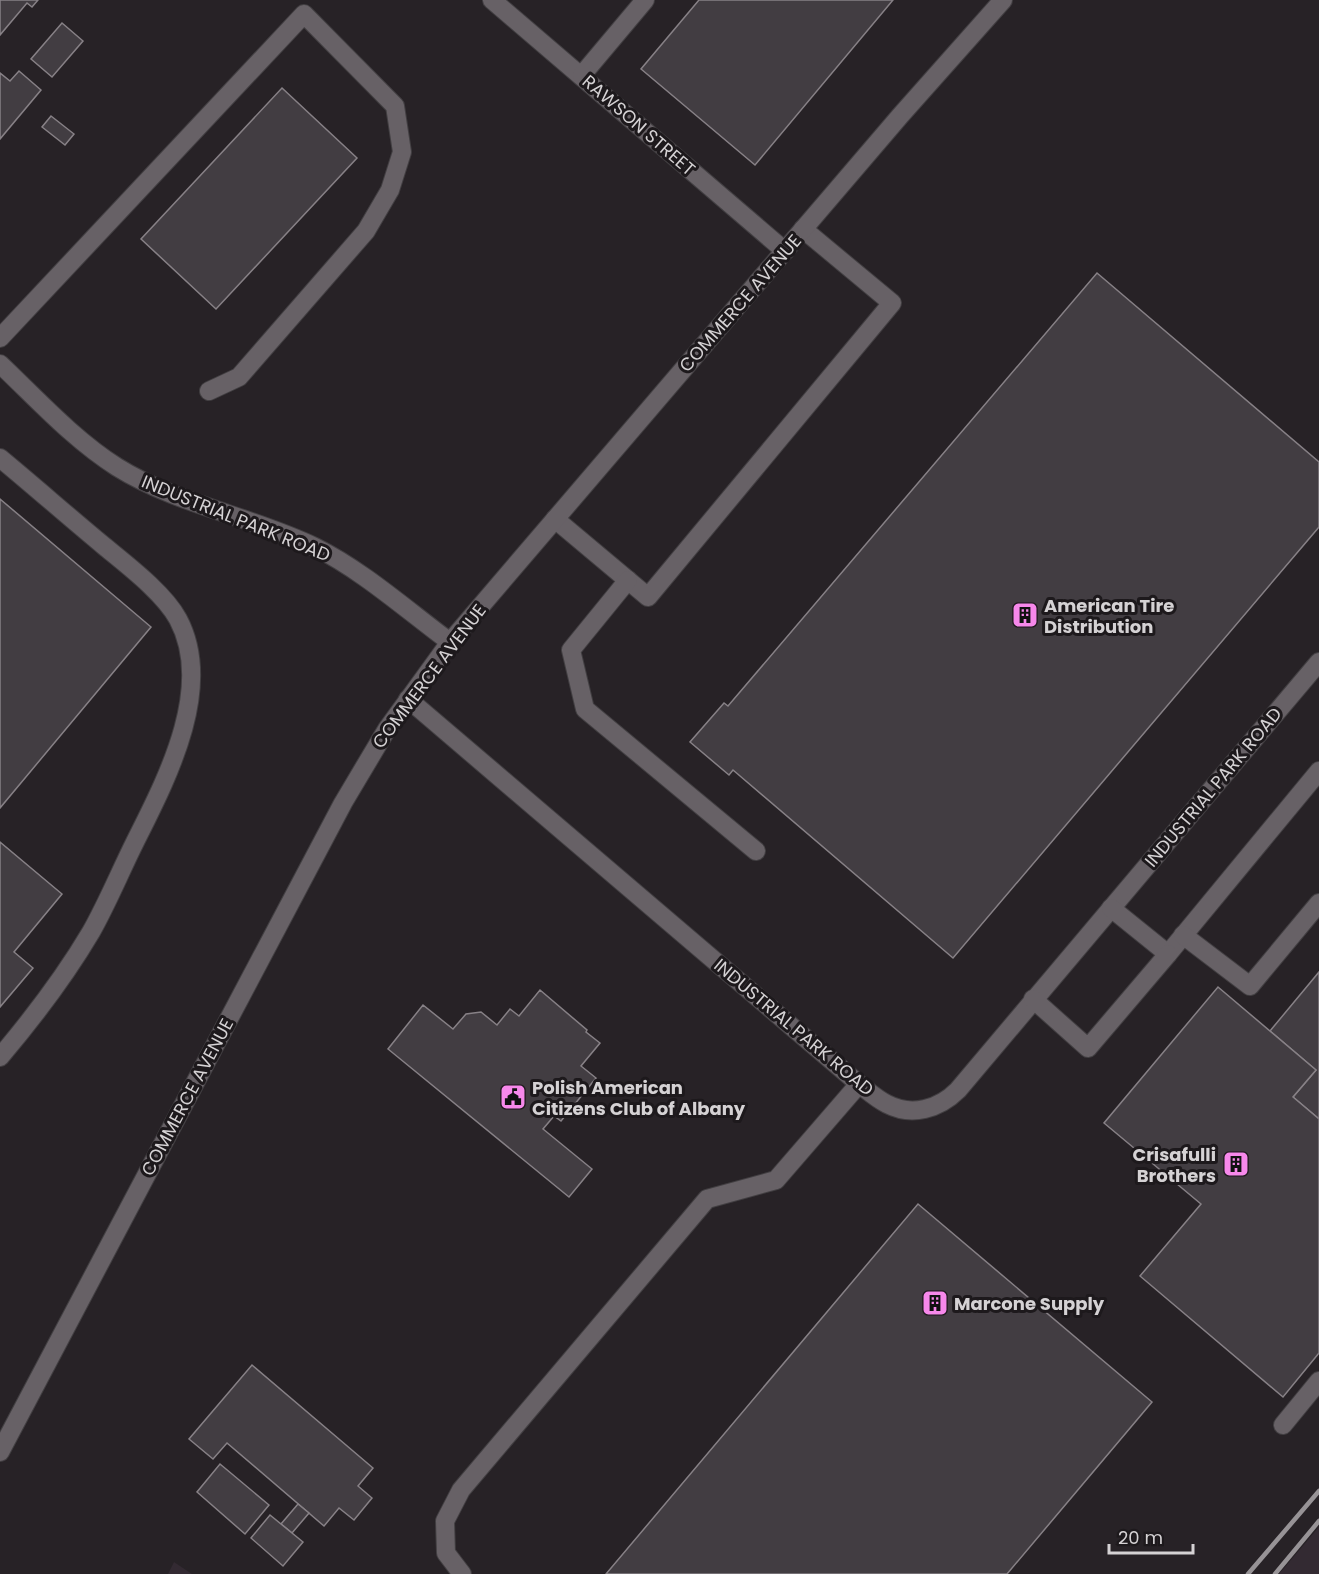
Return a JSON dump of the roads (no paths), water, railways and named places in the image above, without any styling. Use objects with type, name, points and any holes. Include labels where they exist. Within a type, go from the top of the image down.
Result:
[{"type":"street","name":"RAWSON STREET","points":[[492,0],[785,251]]},
{"type":"street","points":[[582,75],[645,0]]},
{"type":"street","name":"COMMERCE AVENUE","points":[[0,1452],[349,793],[376,746],[408,699],[450,642],[803,229],[1003,0]]},
{"type":"street","points":[[0,338],[304,14],[395,106],[402,152],[390,190],[366,231],[239,377],[209,391]]},
{"type":"street","points":[[555,519],[648,597],[892,303],[803,229]]},
{"type":"street","name":"INDUSTRIAL PARK ROAD","points":[[0,364],[83,442],[116,466],[156,488],[296,539],[330,555],[450,642]]},
{"type":"street","points":[[0,458],[135,572],[159,596],[177,618],[184,635],[190,665],[190,679],[185,722],[178,745],[156,800],[91,932],[25,1027],[0,1057]]},
{"type":"street","points":[[628,580],[571,650],[585,709],[756,850]]},
{"type":"street","name":"INDUSTRIAL PARK ROAD","points":[[408,699],[859,1084],[888,1105],[902,1109],[925,1109],[939,1104],[958,1089],[1111,908],[1312,683],[1319,662]]},
{"type":"street","points":[[1034,999],[1089,1048],[1319,771]]},
{"type":"street","points":[[1183,935],[1250,986],[1319,903]]},
{"type":"street","points":[[1111,908],[1168,954]]},
{"type":"street","points":[[462,1574],[446,1553],[445,1521],[460,1490],[707,1199],[776,1180],[859,1084]]},
{"type":"street","points":[[1283,1425],[1319,1381]]},
{"type":"railway","points":[[1248,1574],[1319,1491]]},
{"type":"railway","points":[[1275,1574],[1319,1521]]},
{"type":"place","name":"American Tire Distribution","points":[[1025,615]]},
{"type":"place","name":"Polish American Citizens Club of Albany","points":[[513,1097]]},
{"type":"place","name":"Crisafulli Brothers","points":[[1236,1164]]},
{"type":"place","name":"Marcone Supply","points":[[935,1303]]}]
